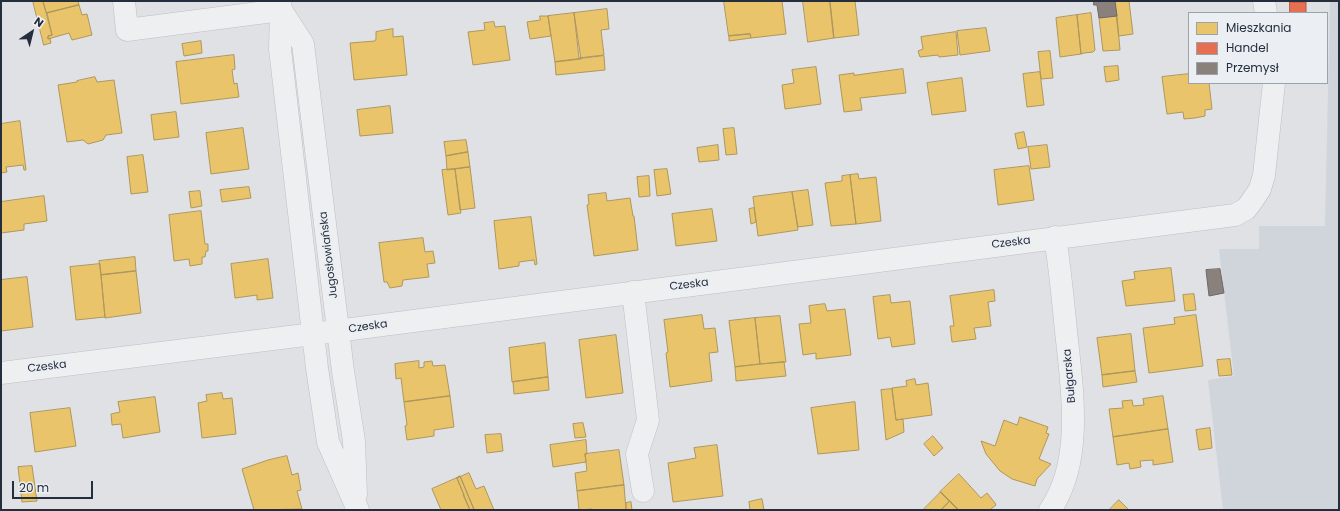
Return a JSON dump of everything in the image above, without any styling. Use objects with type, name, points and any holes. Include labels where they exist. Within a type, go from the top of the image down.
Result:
[{"type":"street","points":[[124,1],[127,30],[281,5]]},
{"type":"street","points":[[1264,1],[1266,12]]},
{"type":"street","name":"Jugosłowiańska","points":[[281,5],[303,44],[338,331],[354,441],[358,508]]},
{"type":"street","name":"Jugosłowiańska","points":[[281,5],[280,50],[313,334],[328,442],[358,508]]},
{"type":"street","name":"Czeska","points":[[1,373],[1235,215],[1246,209],[1260,189],[1264,174],[1274,84]]},
{"type":"street","points":[[294,178],[319,175]]},
{"type":"street","name":"Bułgarska","points":[[1050,510],[1058,498],[1066,475],[1071,451],[1073,396],[1055,237]]},
{"type":"street","points":[[633,292],[648,420],[637,454],[643,491]]},
{"type":"shaded area","points":[[1330,1],[1339,1],[1339,510],[1223,510],[1208,380],[1234,376],[1219,249],[1259,249],[1259,226],[1325,226]]},
{"type":"building: Mieszkania","points":[[33,1],[43,1],[52,35],[48,36],[51,43],[44,45]]},
{"type":"building: Mieszkania","points":[[43,1],[78,1],[79,5],[47,13]]},
{"type":"building: Mieszkania","points":[[724,1],[782,1],[786,34],[751,38],[750,34],[729,36]]},
{"type":"building: Mieszkania","points":[[803,1],[830,1],[834,38],[808,42]]},
{"type":"building: Mieszkania","points":[[830,1],[855,1],[859,35],[834,38]]},
{"type":"building: Mieszkania","points":[[1115,1],[1129,1],[1133,34],[1119,36]]},
{"type":"building: Mieszkania","points":[[79,5],[82,15],[87,14],[92,35],[72,40],[69,33],[48,39],[48,36],[52,35],[47,13]]},
{"type":"building: Mieszkania","points":[[607,9],[609,29],[601,30],[604,55],[579,58],[574,13]]},
{"type":"building: Mieszkania","points":[[574,13],[581,59],[555,62],[548,16]]},
{"type":"building: Mieszkania","points":[[1091,13],[1095,50],[1093,52],[1081,54],[1077,15]]},
{"type":"building: Mieszkania","points":[[1077,15],[1081,54],[1060,57],[1056,18]]},
{"type":"building: Mieszkania","points":[[540,16],[548,16],[551,36],[530,39],[527,22],[540,20]]},
{"type":"building: Mieszkania","points":[[1117,16],[1120,50],[1103,51],[1099,18]]},
{"type":"building: Mieszkania","points":[[494,22],[495,27],[505,26],[510,60],[473,65],[468,32],[485,30],[484,23]]},
{"type":"building: Mieszkania","points":[[986,28],[990,51],[960,55],[957,31]]},
{"type":"building: Mieszkania","points":[[393,29],[393,37],[403,36],[407,75],[354,80],[350,43],[375,41],[376,32]]},
{"type":"building: Mieszkania","points":[[956,32],[958,55],[920,57],[918,51],[923,49],[921,37]]},
{"type":"building: Mieszkania","points":[[750,34],[751,38],[729,41],[729,36]]},
{"type":"building: Mieszkania","points":[[201,41],[202,53],[184,56],[182,44]]},
{"type":"building: Mieszkania","points":[[1050,51],[1053,78],[1041,79],[1038,52]]},
{"type":"building: Mieszkania","points":[[234,55],[235,69],[232,70],[234,84],[237,83],[239,97],[181,104],[176,62]]},
{"type":"building: Mieszkania","points":[[604,56],[605,70],[556,75],[555,62]]},
{"type":"building: Mieszkania","points":[[1118,66],[1119,80],[1106,82],[1104,67]]},
{"type":"building: Mieszkania","points":[[816,67],[821,104],[785,109],[782,85],[794,83],[792,70]]},
{"type":"building: Mieszkania","points":[[903,69],[906,93],[860,98],[862,110],[844,112],[839,75],[854,73],[854,75]]},
{"type":"building: Mieszkania","points":[[1040,72],[1044,105],[1027,107],[1023,74]]},
{"type":"building: Mieszkania","points":[[1188,74],[1188,84],[1209,84],[1212,109],[1205,110],[1205,116],[1195,118],[1184,119],[1183,112],[1167,114],[1162,77]]},
{"type":"building: Mieszkania","points":[[95,77],[97,82],[114,80],[122,133],[106,135],[103,140],[88,144],[83,140],[67,142],[58,85]]},
{"type":"building: Mieszkania","points":[[962,78],[966,111],[932,115],[927,83]]},
{"type":"building: Mieszkania","points":[[390,106],[393,133],[360,136],[357,110]]},
{"type":"building: Mieszkania","points":[[176,112],[179,137],[154,140],[151,115]]},
{"type":"building: Mieszkania","points":[[20,121],[26,170],[24,170],[23,165],[6,167],[7,172],[1,173],[1,124]]},
{"type":"building: Mieszkania","points":[[243,128],[249,169],[211,174],[206,133]]},
{"type":"building: Mieszkania","points":[[734,128],[737,154],[726,155],[723,129]]},
{"type":"building: Mieszkania","points":[[1024,132],[1027,147],[1018,149],[1015,134]]},
{"type":"building: Mieszkania","points":[[466,140],[468,152],[446,156],[444,142]]},
{"type":"building: Mieszkania","points":[[718,145],[719,160],[699,162],[697,148]]},
{"type":"building: Mieszkania","points":[[1047,145],[1050,167],[1031,169],[1028,147]]},
{"type":"building: Mieszkania","points":[[468,152],[470,167],[447,170],[446,156]]},
{"type":"building: Mieszkania","points":[[143,155],[148,192],[131,194],[127,157]]},
{"type":"building: Mieszkania","points":[[1029,166],[1034,200],[998,205],[994,170]]},
{"type":"building: Mieszkania","points":[[470,167],[475,208],[460,210],[455,169]]},
{"type":"building: Mieszkania","points":[[455,169],[461,213],[448,215],[442,170]]},
{"type":"building: Mieszkania","points":[[667,169],[671,194],[657,196],[654,170]]},
{"type":"building: Mieszkania","points":[[858,174],[859,179],[876,177],[881,221],[856,224],[850,175]]},
{"type":"building: Mieszkania","points":[[850,175],[856,224],[831,226],[825,183],[842,181],[842,176]]},
{"type":"building: Mieszkania","points":[[649,176],[650,196],[639,197],[637,177]]},
{"type":"building: Mieszkania","points":[[249,187],[251,198],[222,202],[220,190]]},
{"type":"building: Mieszkania","points":[[808,190],[813,225],[798,227],[792,192]]},
{"type":"building: Mieszkania","points":[[200,191],[202,206],[191,208],[189,192]]},
{"type":"building: Mieszkania","points":[[792,192],[798,230],[758,236],[753,197]]},
{"type":"building: Mieszkania","points":[[606,193],[607,201],[630,198],[634,216],[638,250],[594,256],[587,205],[589,204],[588,195]]},
{"type":"building: Mieszkania","points":[[44,196],[47,221],[24,224],[24,230],[1,233],[1,202]]},
{"type":"building: Mieszkania","points":[[754,208],[756,222],[751,224],[749,209]]},
{"type":"building: Mieszkania","points":[[712,209],[717,241],[676,246],[672,214]]},
{"type":"building: Mieszkania","points":[[201,211],[205,244],[208,244],[208,251],[206,251],[205,257],[202,257],[202,264],[190,266],[189,259],[174,261],[169,215]]},
{"type":"building: Mieszkania","points":[[531,217],[537,264],[535,265],[534,260],[519,262],[519,266],[499,269],[494,221]]},
{"type":"building: Mieszkania","points":[[423,238],[425,252],[433,251],[435,263],[427,264],[429,277],[403,280],[402,286],[390,288],[387,282],[384,282],[379,243]]},
{"type":"building: Mieszkania","points":[[135,257],[136,271],[101,275],[99,261]]},
{"type":"building: Mieszkania","points":[[268,259],[273,298],[257,300],[257,295],[235,298],[231,264]]},
{"type":"building: Mieszkania","points":[[100,264],[105,317],[76,320],[70,267]]},
{"type":"building: Mieszkania","points":[[1171,268],[1175,301],[1126,306],[1122,281],[1135,279],[1134,272]]},
{"type":"building: Mieszkania","points":[[136,271],[141,313],[105,318],[101,275]]},
{"type":"building: Mieszkania","points":[[27,277],[33,327],[1,331],[1,280]]},
{"type":"building: Mieszkania","points":[[994,290],[995,301],[988,302],[991,326],[974,328],[976,339],[952,342],[950,326],[954,326],[950,296]]},
{"type":"building: Mieszkania","points":[[1194,294],[1196,310],[1185,311],[1183,295]]},
{"type":"building: Mieszkania","points":[[890,295],[891,303],[910,301],[915,344],[892,347],[890,337],[878,339],[873,297]]},
{"type":"building: Mieszkania","points":[[825,304],[827,311],[845,309],[851,355],[816,359],[816,353],[803,355],[799,324],[811,323],[809,306]]},
{"type":"building: Mieszkania","points":[[702,315],[704,329],[715,328],[718,352],[709,353],[712,381],[670,387],[664,320]]},
{"type":"building: Mieszkania","points":[[1196,315],[1203,366],[1149,373],[1143,328],[1175,324],[1174,318]]},
{"type":"building: Mieszkania","points":[[780,316],[786,362],[760,364],[755,318]]},
{"type":"building: Mieszkania","points":[[755,318],[760,364],[735,367],[729,321]]},
{"type":"building: Mieszkania","points":[[1131,334],[1135,371],[1102,375],[1097,338]]},
{"type":"building: Mieszkania","points":[[616,335],[623,393],[586,398],[579,340]]},
{"type":"building: Mieszkania","points":[[545,343],[548,377],[512,382],[509,348]]},
{"type":"building: Mieszkania","points":[[1230,359],[1232,375],[1219,376],[1217,360]]},
{"type":"building: Mieszkania","points":[[419,361],[419,368],[424,367],[424,362],[432,361],[433,366],[445,365],[450,396],[404,402],[401,378],[396,379],[395,364]]},
{"type":"building: Mieszkania","points":[[784,362],[786,376],[736,381],[735,367]]},
{"type":"building: Mieszkania","points":[[1135,371],[1137,382],[1103,387],[1102,375]]},
{"type":"building: Mieszkania","points":[[548,377],[549,390],[514,394],[513,382]]},
{"type":"building: Mieszkania","points":[[915,379],[916,385],[928,383],[932,415],[896,420],[892,388],[907,386],[906,381]]},
{"type":"building: Mieszkania","points":[[892,389],[896,420],[903,419],[904,432],[886,440],[881,390]]},
{"type":"building: Mieszkania","points":[[222,393],[223,399],[232,398],[236,434],[202,438],[198,403],[207,401],[206,395]]},
{"type":"building: Mieszkania","points":[[450,396],[454,427],[434,430],[434,436],[407,440],[404,402]]},
{"type":"building: Mieszkania","points":[[1163,396],[1168,429],[1113,437],[1109,409],[1123,408],[1122,401],[1132,400],[1133,406],[1144,405],[1143,399]]},
{"type":"building: Mieszkania","points":[[155,397],[160,432],[123,438],[121,424],[112,425],[111,414],[120,412],[118,402]]},
{"type":"building: Mieszkania","points":[[855,402],[859,450],[818,454],[811,408]]},
{"type":"building: Mieszkania","points":[[70,408],[76,446],[35,452],[30,413]]},
{"type":"building: Mieszkania","points":[[1020,417],[1048,427],[1046,433],[1049,434],[1039,459],[1051,464],[1037,479],[1035,486],[1012,479],[1000,471],[986,454],[981,441],[995,446],[1004,420],[1017,425]]},
{"type":"building: Mieszkania","points":[[583,423],[586,437],[575,438],[573,424]]},
{"type":"building: Mieszkania","points":[[1210,428],[1212,448],[1199,450],[1196,430]]},
{"type":"building: Mieszkania","points":[[1168,429],[1173,462],[1153,465],[1153,460],[1140,461],[1141,467],[1130,469],[1129,463],[1117,465],[1113,437]]},
{"type":"building: Mieszkania","points":[[501,434],[503,451],[487,453],[485,435]]},
{"type":"building: Mieszkania","points":[[933,436],[943,448],[934,456],[924,444]]},
{"type":"building: Mieszkania","points":[[586,440],[586,462],[553,467],[550,445]]},
{"type":"building: Mieszkania","points":[[717,445],[723,496],[673,502],[668,463],[696,458],[694,448]]},
{"type":"building: Mieszkania","points":[[619,450],[624,485],[577,491],[575,473],[587,471],[585,454]]},
{"type":"building: Mieszkania","points":[[287,456],[292,475],[298,473],[301,490],[297,491],[302,509],[254,510],[242,469],[268,460]]},
{"type":"building: Mieszkania","points":[[32,466],[37,501],[22,502],[18,467]]},
{"type":"building: Mieszkania","points":[[469,473],[476,489],[484,486],[494,510],[474,510],[460,477]]},
{"type":"building: Mieszkania","points":[[959,474],[981,498],[987,493],[996,505],[991,509],[992,510],[958,510],[940,492]]},
{"type":"building: Mieszkania","points":[[460,476],[474,509],[470,510],[463,495],[457,478]]},
{"type":"building: Mieszkania","points":[[457,478],[470,510],[441,510],[432,489]]},
{"type":"building: Mieszkania","points":[[624,485],[626,510],[579,510],[577,491]]},
{"type":"building: Mieszkania","points":[[941,492],[950,501],[941,510],[923,510]]},
{"type":"building: Mieszkania","points":[[762,499],[764,510],[750,510],[749,502]]},
{"type":"building: Mieszkania","points":[[1119,500],[1129,510],[1109,510]]},
{"type":"building: Mieszkania","points":[[950,501],[959,510],[941,510]]},
{"type":"building: Mieszkania","points":[[631,502],[632,510],[626,510],[626,503]]},
{"type":"building: Handel","points":[[1290,2],[1306,2],[1306,12],[1290,12]]},
{"type":"building: Przemysł","points":[[1094,1],[1115,1],[1117,16],[1099,18],[1097,5],[1094,5]]},
{"type":"building: Przemysł","points":[[1220,269],[1224,293],[1209,296],[1206,270]]}]
